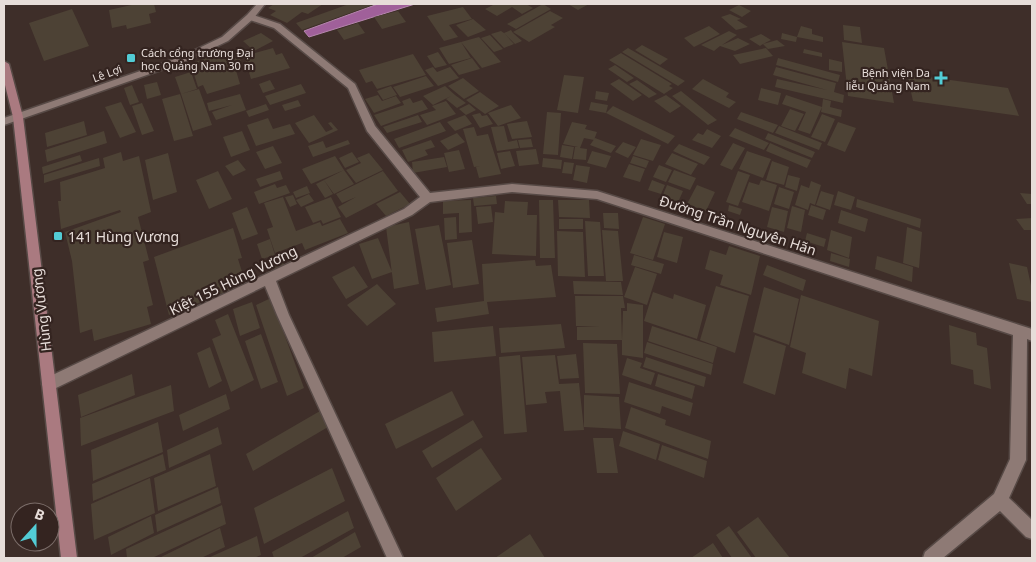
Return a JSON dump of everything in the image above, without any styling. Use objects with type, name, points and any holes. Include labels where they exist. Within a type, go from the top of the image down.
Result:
[{"type":"main road","name":"Hùng Vương","points":[[4,64],[18,117],[69,558]]},
{"type":"street","name":"Lê Lợi","points":[[4,122],[180,60],[225,39],[250,17],[261,4]]},
{"type":"street","points":[[250,17],[276,26],[352,86],[372,128],[427,198]]},
{"type":"street","name":"Đường Trần Nguyên Hãn","points":[[427,198],[512,188],[597,195],[1026,333]]},
{"type":"street","name":"Kiệt 155 Hùng Vương","points":[[49,384],[408,212],[427,198]]},
{"type":"street","points":[[269,279],[283,315],[395,558]]},
{"type":"street","points":[[931,558],[1000,500],[1018,460],[1026,333]]},
{"type":"street","points":[[1000,500],[1032,532]]},
{"type":"shaded area","points":[[378,4],[415,4],[309,37],[304,31]]},
{"type":"building","points":[[136,4],[154,4],[156,12],[149,14],[151,23],[127,29],[126,25],[112,28],[109,10]]},
{"type":"building","points":[[274,4],[323,4],[308,14],[302,12],[287,23],[270,15],[276,11],[268,8]]},
{"type":"building","points":[[349,4],[375,4],[302,30],[296,23]]},
{"type":"building","points":[[495,4],[526,4],[533,8],[522,14],[512,7],[497,16],[485,9]]},
{"type":"building","points":[[543,4],[551,9],[516,29],[507,24]]},
{"type":"building","points":[[568,4],[589,4],[578,10]]},
{"type":"building","points":[[739,5],[751,11],[742,17],[729,10]]},
{"type":"building","points":[[463,7],[472,19],[449,25],[458,37],[444,41],[427,16]]},
{"type":"building","points":[[72,9],[89,46],[44,61],[29,23]]},
{"type":"building","points":[[398,11],[406,22],[382,29],[374,17]]},
{"type":"building","points":[[550,11],[563,18],[551,25],[555,27],[529,42],[513,32]]},
{"type":"building","points":[[730,14],[741,19],[737,20],[748,27],[736,30],[721,17]]},
{"type":"building","points":[[473,19],[486,30],[468,37],[456,25]]},
{"type":"building","points":[[358,23],[365,33],[344,40],[337,30]]},
{"type":"building","points":[[843,25],[860,27],[862,43],[844,40]]},
{"type":"building","points":[[709,26],[720,34],[694,47],[684,38]]},
{"type":"building","points":[[801,26],[812,29],[812,34],[823,37],[823,42],[797,37]]},
{"type":"building","points":[[511,30],[522,41],[515,44],[504,33]]},
{"type":"building","points":[[501,31],[514,44],[504,48],[491,34]]},
{"type":"building","points":[[729,31],[737,35],[722,45],[738,38],[750,44],[735,51],[720,46],[714,51],[701,45]]},
{"type":"building","points":[[261,33],[273,41],[254,51],[243,41]]},
{"type":"building","points":[[782,33],[797,37],[796,42],[781,39]]},
{"type":"building","points":[[761,34],[771,40],[760,46],[749,39]]},
{"type":"building","points":[[490,35],[503,49],[494,52],[481,38]]},
{"type":"building","points":[[479,37],[501,62],[482,68],[461,42]]},
{"type":"building","points":[[777,40],[785,46],[768,49],[763,44]]},
{"type":"building","points":[[461,42],[471,58],[449,64],[439,48]]},
{"type":"building","points":[[842,42],[884,48],[894,103],[848,96]]},
{"type":"building","points":[[642,45],[668,59],[660,65],[635,50]]},
{"type":"building","points":[[273,48],[276,55],[282,53],[290,68],[251,79],[244,56]]},
{"type":"building","points":[[628,48],[685,81],[678,86],[622,52]]},
{"type":"building","points":[[766,48],[773,56],[740,64],[733,55]]},
{"type":"building","points":[[804,49],[822,53],[822,57],[803,53]]},
{"type":"building","points":[[224,51],[231,60],[239,57],[243,65],[235,67],[240,84],[207,94],[203,85],[198,87],[193,71],[189,72],[185,66]]},
{"type":"building","points":[[438,52],[447,65],[435,68],[427,56]]},
{"type":"building","points":[[621,53],[672,84],[669,86],[673,88],[664,94],[609,60]]},
{"type":"building","points":[[413,54],[426,75],[377,89],[372,81],[366,83],[359,70]]},
{"type":"building","points":[[472,58],[480,69],[459,75],[451,65]]},
{"type":"building","points":[[778,58],[840,75],[838,82],[776,65]]},
{"type":"building","points":[[829,59],[842,62],[842,72],[829,70]]},
{"type":"building","points":[[615,65],[634,78],[627,82],[608,69]]},
{"type":"building","points":[[433,67],[437,72],[450,67],[459,78],[438,86],[425,70]]},
{"type":"building","points":[[776,67],[836,83],[834,92],[844,95],[843,103],[775,87],[777,79],[827,90],[773,75]]},
{"type":"building","points":[[191,72],[197,89],[181,94],[175,77]]},
{"type":"building","points":[[907,74],[1008,88],[1019,116],[913,101]]},
{"type":"building","points":[[564,75],[584,77],[578,113],[557,110]]},
{"type":"building","points":[[426,76],[434,86],[400,97],[393,87]]},
{"type":"building","points":[[463,78],[479,91],[464,99],[448,86]]},
{"type":"building","points":[[619,79],[642,95],[633,101],[610,84]]},
{"type":"building","points":[[703,79],[729,93],[726,97],[736,102],[729,108],[692,89]]},
{"type":"building","points":[[270,80],[275,89],[263,93],[259,84]]},
{"type":"building","points":[[637,80],[657,94],[649,98],[629,84]]},
{"type":"building","points":[[157,82],[161,95],[147,99],[144,85]]},
{"type":"building","points":[[301,84],[306,93],[270,105],[265,96]]},
{"type":"building","points":[[132,85],[139,102],[130,105],[124,88]]},
{"type":"building","points":[[391,86],[397,95],[383,100],[377,91]]},
{"type":"building","points":[[445,86],[466,103],[457,108],[446,99],[451,96],[433,105],[423,96]]},
{"type":"building","points":[[761,88],[781,93],[778,105],[758,100]]},
{"type":"building","points":[[199,89],[212,125],[193,131],[181,94]]},
{"type":"building","points":[[596,91],[609,93],[607,101],[595,99]]},
{"type":"building","points":[[681,91],[717,120],[708,125],[672,96]]},
{"type":"building","points":[[480,92],[499,106],[485,114],[466,100]]},
{"type":"building","points":[[180,94],[193,136],[174,141],[162,99]]},
{"type":"building","points":[[240,94],[246,110],[216,120],[212,112],[232,105],[209,111],[207,103]]},
{"type":"building","points":[[378,95],[382,101],[396,96],[401,103],[374,113],[365,99]]},
{"type":"building","points":[[666,95],[681,106],[670,113],[654,101]]},
{"type":"building","points":[[786,95],[822,107],[810,134],[798,130],[806,112],[782,104]]},
{"type":"building","points":[[410,98],[413,103],[422,100],[428,109],[381,126],[374,115],[404,105],[402,101]]},
{"type":"building","points":[[823,99],[831,101],[830,107],[842,110],[841,117],[821,112]]},
{"type":"building","points":[[298,100],[301,106],[285,111],[282,105]]},
{"type":"building","points":[[446,101],[456,114],[427,125],[420,115],[436,110],[432,106]]},
{"type":"building","points":[[121,102],[136,132],[120,138],[105,107]]},
{"type":"building","points":[[591,102],[608,105],[606,113],[589,110]]},
{"type":"building","points":[[142,103],[154,131],[142,135],[132,106]]},
{"type":"building","points":[[266,104],[269,110],[249,117],[246,111]]},
{"type":"building","points":[[469,104],[476,110],[466,115],[459,109]]},
{"type":"building","points":[[511,105],[521,118],[498,126],[488,113]]},
{"type":"building","points":[[613,106],[675,136],[668,144],[606,113]]},
{"type":"building","points":[[790,109],[804,114],[795,131],[781,126]]},
{"type":"building","points":[[547,112],[561,113],[558,155],[543,154]]},
{"type":"building","points":[[741,112],[778,125],[773,133],[737,119]]},
{"type":"building","points":[[480,113],[482,116],[487,115],[493,124],[480,128],[472,115]]},
{"type":"building","points":[[822,114],[835,119],[825,142],[811,137]]},
{"type":"building","points":[[314,115],[326,132],[333,129],[328,123],[331,122],[338,130],[309,143],[295,123]]},
{"type":"building","points":[[418,115],[422,122],[387,133],[383,127]]},
{"type":"building","points":[[465,115],[472,124],[455,131],[447,122]]},
{"type":"building","points":[[268,118],[273,129],[290,124],[295,134],[256,146],[247,125]]},
{"type":"building","points":[[84,121],[87,135],[47,147],[45,133]]},
{"type":"building","points":[[527,121],[532,137],[512,139],[507,124]]},
{"type":"building","points":[[440,122],[446,131],[399,148],[394,139]]},
{"type":"building","points":[[572,122],[587,125],[585,129],[597,132],[594,140],[584,138],[580,148],[587,149],[586,160],[573,159],[575,147],[578,147],[563,144]]},
{"type":"building","points":[[838,122],[856,128],[845,152],[827,145]]},
{"type":"building","points":[[504,126],[508,142],[517,140],[519,148],[497,151],[491,127]]},
{"type":"building","points":[[779,126],[822,143],[819,150],[775,133]]},
{"type":"building","points":[[474,127],[477,136],[488,134],[501,174],[479,178],[476,167],[481,166],[474,167],[463,129]]},
{"type":"building","points":[[735,128],[769,143],[764,150],[729,136]]},
{"type":"building","points":[[707,129],[721,136],[712,148],[692,140],[698,133],[703,135]]},
{"type":"building","points":[[104,131],[107,143],[47,162],[45,150]]},
{"type":"building","points":[[242,131],[250,150],[231,157],[223,137]]},
{"type":"building","points":[[457,133],[465,142],[448,150],[440,141]]},
{"type":"building","points":[[768,133],[815,152],[812,158],[765,139]]},
{"type":"building","points":[[595,138],[616,146],[611,153],[590,145]]},
{"type":"building","points":[[531,139],[533,147],[520,148],[518,140]]},
{"type":"building","points":[[641,139],[661,145],[653,161],[633,155]]},
{"type":"building","points":[[348,140],[350,144],[313,157],[308,146],[323,141],[326,148]]},
{"type":"building","points":[[431,140],[435,147],[425,150],[428,155],[408,162],[402,150]]},
{"type":"building","points":[[623,142],[636,147],[628,158],[615,152]]},
{"type":"building","points":[[733,143],[745,148],[732,170],[720,165]]},
{"type":"building","points":[[770,143],[811,160],[807,168],[766,151]]},
{"type":"building","points":[[679,144],[710,157],[704,165],[673,151]]},
{"type":"building","points":[[562,145],[574,147],[572,159],[560,157]]},
{"type":"building","points":[[273,146],[282,163],[265,169],[256,152]]},
{"type":"building","points":[[536,149],[539,164],[519,166],[516,151]]},
{"type":"building","points":[[459,150],[465,169],[449,172],[444,153]]},
{"type":"building","points":[[510,151],[515,166],[501,169],[497,153]]},
{"type":"building","points":[[592,151],[611,156],[606,168],[587,163]]},
{"type":"building","points":[[747,151],[771,159],[763,178],[739,169]]},
{"type":"building","points":[[121,152],[123,161],[139,156],[151,212],[138,217],[149,260],[143,262],[153,305],[147,307],[151,324],[94,341],[92,329],[80,333],[72,261],[65,232],[121,212],[120,210],[61,229],[58,201],[61,201],[60,182],[105,168],[103,158]]},
{"type":"building","points":[[352,152],[359,162],[345,168],[339,158]]},
{"type":"building","points":[[168,153],[177,192],[153,200],[145,160]]},
{"type":"building","points":[[369,153],[383,170],[356,183],[346,170],[361,163],[357,158]]},
{"type":"building","points":[[672,153],[698,164],[691,175],[665,164]]},
{"type":"building","points":[[80,155],[82,161],[43,174],[42,167]]},
{"type":"building","points":[[335,156],[344,170],[311,184],[302,169]]},
{"type":"building","points":[[633,156],[649,161],[646,168],[630,163]]},
{"type":"building","points":[[444,157],[447,167],[413,173],[412,162]]},
{"type":"building","points":[[99,158],[100,166],[44,183],[44,175]]},
{"type":"building","points":[[543,158],[562,160],[561,169],[542,167]]},
{"type":"building","points":[[238,160],[246,170],[233,176],[225,166]]},
{"type":"building","points":[[772,161],[789,167],[784,185],[766,180]]},
{"type":"building","points":[[564,162],[574,163],[572,174],[562,173]]},
{"type":"building","points":[[629,164],[645,169],[640,182],[623,177]]},
{"type":"building","points":[[576,165],[590,167],[587,183],[573,180]]},
{"type":"building","points":[[659,165],[672,170],[666,182],[653,177]]},
{"type":"building","points":[[344,170],[354,184],[334,194],[324,180]]},
{"type":"building","points":[[674,170],[696,178],[690,190],[668,182]]},
{"type":"building","points":[[218,171],[232,199],[209,209],[196,180]]},
{"type":"building","points":[[280,171],[283,179],[260,187],[256,179]]},
{"type":"building","points":[[383,171],[398,191],[346,218],[338,207],[356,197],[342,203],[336,194]]},
{"type":"building","points":[[738,171],[750,175],[738,206],[726,202]]},
{"type":"building","points":[[788,175],[800,178],[797,191],[785,187]]},
{"type":"building","points":[[324,180],[333,194],[325,198],[316,184]]},
{"type":"building","points":[[652,180],[665,185],[661,194],[648,190]]},
{"type":"building","points":[[761,180],[777,185],[769,211],[742,202],[749,182],[759,185]]},
{"type":"building","points":[[811,181],[821,185],[815,205],[810,203],[808,210],[795,205],[801,185],[809,188]]},
{"type":"building","points":[[275,184],[277,188],[286,185],[290,193],[259,204],[254,192]]},
{"type":"building","points":[[667,185],[683,191],[676,207],[660,202]]},
{"type":"building","points":[[697,185],[715,192],[706,211],[687,204]]},
{"type":"building","points":[[307,186],[310,193],[296,198],[293,192]]},
{"type":"building","points":[[779,187],[794,192],[789,209],[774,204]]},
{"type":"building","points":[[821,191],[834,195],[830,210],[816,205]]},
{"type":"building","points":[[838,191],[855,197],[851,210],[834,205]]},
{"type":"building","points":[[400,192],[410,204],[386,216],[376,204]]},
{"type":"building","points":[[1020,193],[1032,194],[1032,204],[1027,204]]},
{"type":"building","points":[[309,194],[314,201],[301,207],[296,200]]},
{"type":"building","points":[[293,195],[297,204],[290,207],[285,197]]},
{"type":"building","points":[[496,196],[497,204],[474,206],[473,198]]},
{"type":"building","points":[[283,197],[296,231],[320,222],[322,226],[340,219],[348,233],[305,250],[302,243],[275,253],[267,229],[273,227],[264,203]]},
{"type":"building","points":[[331,197],[341,217],[323,224],[321,220],[313,223],[305,207]]},
{"type":"building","points":[[857,199],[921,219],[920,228],[856,207]]},
{"type":"building","points":[[471,200],[472,232],[459,233],[459,213],[443,214],[443,201]]},
{"type":"building","points":[[539,200],[553,200],[555,258],[540,258]]},
{"type":"building","points":[[558,200],[589,200],[590,218],[559,217]]},
{"type":"building","points":[[505,201],[528,202],[527,215],[537,215],[536,256],[492,254],[495,212],[504,213]]},
{"type":"building","points":[[729,205],[742,209],[740,215],[728,211]]},
{"type":"building","points":[[811,205],[826,210],[823,220],[808,215]]},
{"type":"building","points":[[491,206],[493,222],[478,224],[476,207]]},
{"type":"building","points":[[792,206],[805,210],[801,232],[787,228]]},
{"type":"building","points":[[247,207],[258,234],[242,240],[232,213]]},
{"type":"building","points":[[772,207],[788,211],[784,232],[767,227]]},
{"type":"building","points":[[841,210],[868,219],[865,232],[838,223]]},
{"type":"building","points":[[603,213],[618,213],[619,229],[604,228]]},
{"type":"building","points":[[456,217],[457,239],[445,240],[444,218]]},
{"type":"building","points":[[643,217],[665,224],[653,260],[630,253]]},
{"type":"building","points":[[1032,218],[1032,230],[1024,230],[1016,219]]},
{"type":"building","points":[[559,219],[583,219],[583,229],[559,229]]},
{"type":"building","points":[[585,221],[600,222],[604,276],[588,276]]},
{"type":"building","points":[[409,222],[419,284],[394,289],[386,227]]},
{"type":"building","points":[[439,225],[451,285],[426,290],[415,229]]},
{"type":"building","points":[[907,227],[922,232],[919,268],[903,263]]},
{"type":"building","points":[[233,228],[242,258],[238,259],[244,278],[230,284],[232,289],[169,315],[154,257]]},
{"type":"building","points":[[602,230],[618,231],[623,281],[606,281]]},
{"type":"building","points":[[831,230],[852,237],[849,258],[827,250]]},
{"type":"building","points":[[557,231],[583,232],[585,277],[558,276]]},
{"type":"building","points":[[664,232],[683,237],[677,263],[657,257]]},
{"type":"building","points":[[807,233],[826,239],[824,247],[805,241]]},
{"type":"building","points":[[378,238],[392,272],[372,279],[359,244]]},
{"type":"building","points":[[270,239],[275,255],[262,259],[257,244]]},
{"type":"building","points":[[472,240],[479,284],[453,288],[447,243]]},
{"type":"building","points":[[729,246],[760,256],[751,295],[720,285],[723,275],[705,269],[710,250],[726,255]]},
{"type":"building","points":[[831,253],[850,259],[849,267],[830,261]]},
{"type":"building","points":[[281,255],[286,269],[272,275],[267,260]]},
{"type":"building","points":[[634,255],[664,264],[661,274],[631,265]]},
{"type":"building","points":[[877,256],[913,267],[912,282],[875,269]]},
{"type":"building","points":[[535,260],[536,266],[551,265],[556,297],[487,302],[489,314],[437,322],[435,308],[484,301],[482,264]]},
{"type":"building","points":[[1009,263],[1027,267],[1032,290],[1032,302],[1017,299]]},
{"type":"building","points":[[767,265],[806,280],[803,291],[763,275]]},
{"type":"building","points":[[354,266],[368,287],[346,299],[332,277]]},
{"type":"building","points":[[635,267],[657,274],[647,305],[624,297]]},
{"type":"building","points":[[573,281],[621,282],[623,295],[574,294]]},
{"type":"building","points":[[377,284],[396,304],[367,326],[347,305]]},
{"type":"building","points":[[716,286],[749,296],[735,353],[700,340]]},
{"type":"building","points":[[764,287],[799,299],[789,345],[753,332]]},
{"type":"building","points":[[653,292],[673,299],[674,294],[706,305],[697,339],[644,321]]},
{"type":"building","points":[[801,295],[879,321],[872,376],[849,368],[846,389],[802,373],[806,353],[790,347]]},
{"type":"building","points":[[575,296],[623,296],[625,308],[621,308],[622,340],[577,340],[577,327],[600,326],[576,326]]},
{"type":"building","points":[[271,298],[304,388],[287,396],[256,305]]},
{"type":"building","points":[[252,302],[260,328],[240,336],[233,309]]},
{"type":"building","points":[[627,303],[643,305],[643,358],[622,355],[623,311],[627,311]]},
{"type":"building","points":[[228,314],[254,380],[231,392],[212,339],[221,335],[215,320]]},
{"type":"building","points":[[561,324],[565,348],[501,353],[499,328]]},
{"type":"building","points":[[949,325],[976,333],[977,345],[987,348],[991,389],[974,384],[973,370],[951,364]]},
{"type":"building","points":[[493,326],[496,356],[434,362],[432,332]]},
{"type":"building","points":[[652,326],[717,347],[713,363],[648,341]]},
{"type":"building","points":[[261,334],[278,382],[261,389],[245,341]]},
{"type":"building","points":[[755,335],[786,346],[775,395],[743,383]]},
{"type":"building","points":[[647,342],[713,364],[711,375],[644,353]]},
{"type":"building","points":[[583,343],[617,344],[620,394],[585,393]]},
{"type":"building","points":[[210,347],[222,381],[209,388],[197,353]]},
{"type":"building","points":[[576,354],[579,378],[560,379],[557,356]]},
{"type":"building","points":[[520,355],[527,432],[504,434],[499,357]]},
{"type":"building","points":[[555,355],[559,384],[579,383],[584,430],[564,431],[560,391],[545,392],[547,403],[526,405],[522,357]]},
{"type":"building","points":[[646,357],[706,377],[704,387],[643,367]]},
{"type":"building","points":[[627,358],[642,363],[640,368],[655,373],[651,385],[622,375]]},
{"type":"building","points":[[132,374],[135,395],[81,417],[78,395]]},
{"type":"building","points":[[658,374],[695,386],[692,399],[655,386]]},
{"type":"building","points":[[629,382],[693,403],[690,416],[662,406],[660,414],[624,402]]},
{"type":"building","points":[[171,385],[174,411],[81,446],[80,418]]},
{"type":"building","points":[[452,391],[464,415],[396,449],[385,424]]},
{"type":"building","points":[[226,394],[230,409],[183,431],[179,415]]},
{"type":"building","points":[[584,395],[619,397],[621,429],[584,427]]},
{"type":"building","points":[[631,407],[666,420],[665,425],[711,441],[708,459],[625,428]]},
{"type":"building","points":[[320,411],[328,427],[253,471],[246,454]]},
{"type":"building","points":[[473,420],[483,437],[432,468],[422,451]]},
{"type":"building","points":[[158,422],[163,452],[93,481],[91,450]]},
{"type":"building","points":[[218,427],[222,444],[169,468],[167,450]]},
{"type":"building","points":[[623,431],[660,444],[656,460],[619,446]]},
{"type":"building","points":[[593,438],[613,438],[618,473],[597,473]]},
{"type":"building","points":[[662,445],[707,461],[704,478],[658,460]]},
{"type":"building","points":[[481,448],[502,479],[456,511],[436,478]]},
{"type":"building","points":[[163,454],[166,470],[93,501],[92,484]]},
{"type":"building","points":[[210,454],[216,486],[158,511],[154,478]]},
{"type":"building","points":[[332,468],[345,501],[264,544],[254,508]]},
{"type":"building","points":[[150,478],[155,513],[94,540],[91,504]]},
{"type":"building","points":[[218,487],[221,503],[157,532],[155,515]]},
{"type":"building","points":[[222,505],[226,524],[152,558],[127,558],[126,549]]},
{"type":"building","points":[[348,511],[354,528],[300,558],[274,558],[272,552]]},
{"type":"building","points":[[151,516],[154,533],[111,555],[108,537]]},
{"type":"building","points":[[758,517],[790,558],[756,558],[737,532]]},
{"type":"building","points":[[729,526],[752,558],[732,558],[716,535]]},
{"type":"building","points":[[220,528],[225,547],[201,558],[159,558]]},
{"type":"building","points":[[355,532],[361,547],[342,558],[311,558]]},
{"type":"building","points":[[530,534],[545,558],[495,558]]},
{"type":"building","points":[[257,536],[261,555],[254,558],[208,558]]},
{"type":"building","points":[[713,543],[723,558],[691,558]]},
{"type":"place","name":"Cách cổng trường Đại học Quảng Nam 30 m","points":[[131,58]]},
{"type":"place","name":"Bệnh viện Da liễu Quảng Nam","points":[[941,78]]},
{"type":"place","name":"141 Hùng Vương","points":[[58,236]]}]
